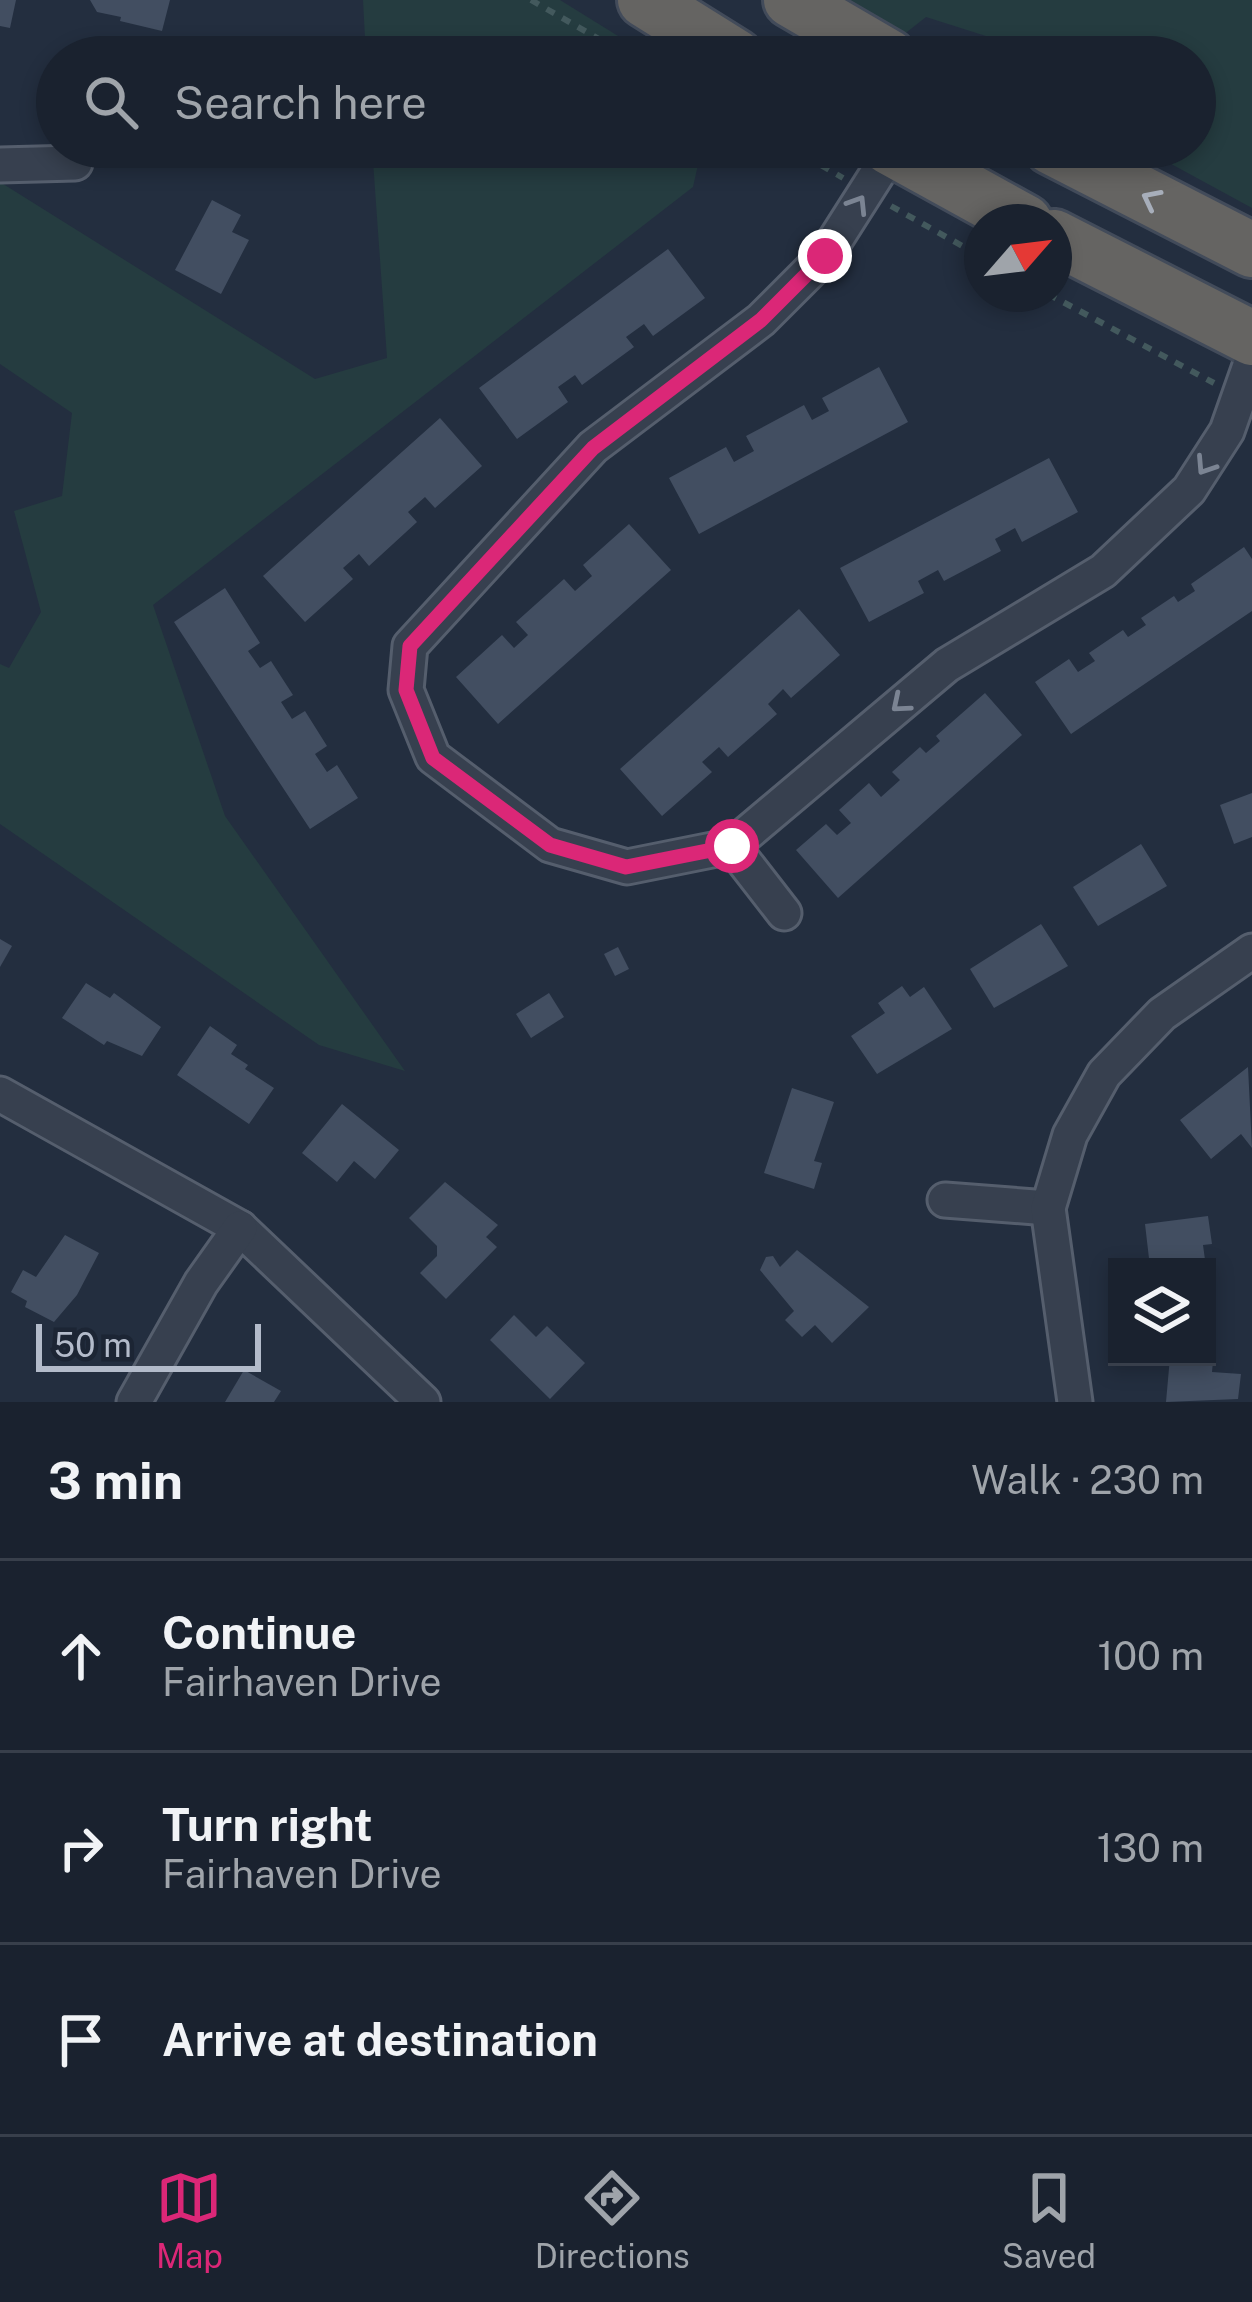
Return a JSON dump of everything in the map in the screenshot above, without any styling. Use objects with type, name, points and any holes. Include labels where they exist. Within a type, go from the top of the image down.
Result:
[{"type":"highway","points":[[645,0],[702,36]]},
{"type":"highway","points":[[791,0],[854,36]]},
{"type":"highway","points":[[927,168],[992,204]]},
{"type":"highway","points":[[1092,168],[1252,250]]},
{"type":"highway","points":[[1072,246],[1252,338]]},
{"type":"street","points":[[0,166],[36,165]]},
{"type":"street","points":[[879,168],[825,256],[761,320],[593,448],[410,646],[406,690],[433,758],[550,845],[626,867],[732,846],[947,664],[1102,571],[1120,555],[1189,490],[1227,431],[1252,360]]},
{"type":"street","points":[[732,846],[784,913]]},
{"type":"street","points":[[1075,1402],[1048,1208],[1070,1135],[1104,1074],[1162,1014],[1252,951]]},
{"type":"street","points":[[0,1094],[240,1228],[423,1402]]},
{"type":"street","points":[[945,1200],[1048,1208]]},
{"type":"street","points":[[134,1402],[201,1283],[240,1228]]},
{"type":"path","points":[[531,0],[594,36]]},
{"type":"path","points":[[827,168],[832,171]]},
{"type":"path","points":[[907,215],[964,247]]},
{"type":"path","points":[[1072,307],[1225,390]]},
{"type":"green space","points":[[363,0],[560,0],[618,36],[365,36]]},
{"type":"green space","points":[[807,0],[1252,0],[1252,208],[1179,168],[1216,168],[1216,36],[986,36],[926,17],[902,36],[861,36]]},
{"type":"green space","points":[[373,168],[697,168],[693,187],[153,605],[225,816],[405,1071],[319,1045],[0,824],[0,664],[9,668],[41,612],[14,511],[62,496],[72,413],[0,364],[0,182],[315,379],[387,358]]},
{"type":"building","points":[[0,0],[16,0],[10,28],[0,26]]},
{"type":"building","points":[[90,0],[170,0],[162,31],[97,12]]},
{"type":"building","points":[[212,200],[241,215],[232,232],[249,240],[221,294],[175,270]]},
{"type":"building","points":[[668,249],[705,298],[653,336],[644,324],[626,337],[634,347],[582,385],[575,375],[558,387],[568,402],[517,439],[479,388]]},
{"type":"building","points":[[879,367],[908,422],[699,534],[669,478],[726,447],[734,462],[754,451],[746,436],[804,405],[812,420],[829,411],[822,398]]},
{"type":"building","points":[[440,418],[482,466],[435,508],[425,497],[408,512],[417,522],[369,566],[359,554],[343,568],[353,579],[305,622],[263,576]]},
{"type":"building","points":[[1049,458],[1078,512],[1022,542],[1015,528],[995,539],[1001,551],[944,581],[938,570],[918,581],[924,593],[869,622],[840,568]]},
{"type":"building","points":[[629,524],[671,570],[498,724],[456,677],[502,635],[514,648],[528,635],[516,622],[564,579],[575,591],[592,576],[583,565]]},
{"type":"building","points":[[1244,547],[1252,559],[1252,611],[1071,734],[1035,682],[1069,659],[1078,672],[1095,661],[1089,653],[1123,630],[1128,637],[1146,625],[1141,618],[1174,596],[1178,602],[1195,591],[1191,584]]},
{"type":"building","points":[[225,588],[260,643],[248,651],[260,668],[271,661],[293,695],[281,702],[292,719],[305,711],[327,746],[315,754],[327,772],[337,765],[358,798],[310,829],[174,622]]},
{"type":"building","points":[[799,609],[840,655],[791,698],[783,689],[768,704],[777,714],[728,757],[719,747],[702,762],[712,772],[662,816],[620,769]]},
{"type":"building","points":[[985,693],[1022,735],[838,898],[796,850],[826,824],[837,835],[851,823],[839,810],[869,783],[881,797],[900,780],[892,772],[920,747],[926,753],[940,741],[936,736]]},
{"type":"building","points":[[1252,793],[1252,837],[1234,844],[1220,805]]},
{"type":"building","points":[[1141,844],[1167,886],[1098,926],[1073,887]]},
{"type":"building","points":[[1041,924],[1068,966],[994,1008],[970,969]]},
{"type":"building","points":[[0,939],[12,946],[0,967]]},
{"type":"building","points":[[618,947],[629,969],[615,976],[604,954]]},
{"type":"building","points":[[86,983],[110,998],[114,993],[161,1027],[142,1056],[107,1041],[104,1045],[62,1018]]},
{"type":"building","points":[[902,986],[910,997],[924,987],[952,1029],[877,1074],[851,1036],[885,1013],[878,1003]]},
{"type":"building","points":[[549,993],[564,1017],[531,1038],[516,1014]]},
{"type":"building","points":[[210,1026],[237,1045],[231,1054],[248,1065],[245,1069],[274,1088],[249,1124],[177,1075]]},
{"type":"building","points":[[1248,1067],[1252,1148],[1241,1134],[1211,1159],[1180,1120]]},
{"type":"building","points":[[792,1088],[834,1102],[814,1161],[822,1163],[814,1189],[764,1173]]},
{"type":"building","points":[[342,1104],[399,1150],[375,1179],[354,1161],[337,1182],[302,1153]]},
{"type":"building","points":[[445,1182],[498,1225],[486,1237],[497,1247],[446,1299],[420,1273],[437,1256],[437,1246],[409,1218]]},
{"type":"building","points":[[1208,1216],[1212,1244],[1203,1245],[1205,1258],[1149,1258],[1145,1224]]},
{"type":"building","points":[[65,1235],[99,1253],[77,1295],[54,1322],[25,1307],[27,1301],[11,1292],[23,1270],[36,1277]]},
{"type":"building","points":[[797,1250],[869,1307],[832,1343],[815,1325],[802,1337],[785,1320],[794,1311],[760,1270],[766,1257],[773,1256],[780,1267]]},
{"type":"building","points":[[514,1315],[536,1337],[547,1326],[585,1363],[550,1399],[490,1340]]},
{"type":"building","points":[[1169,1366],[1213,1366],[1212,1372],[1241,1374],[1238,1399],[1166,1402]]},
{"type":"building","points":[[244,1370],[281,1391],[274,1402],[225,1402]]},
{"type":"route","points":[[732,846],[626,867],[550,845],[433,758],[406,690],[410,646],[593,448],[761,320],[825,256]]}]
